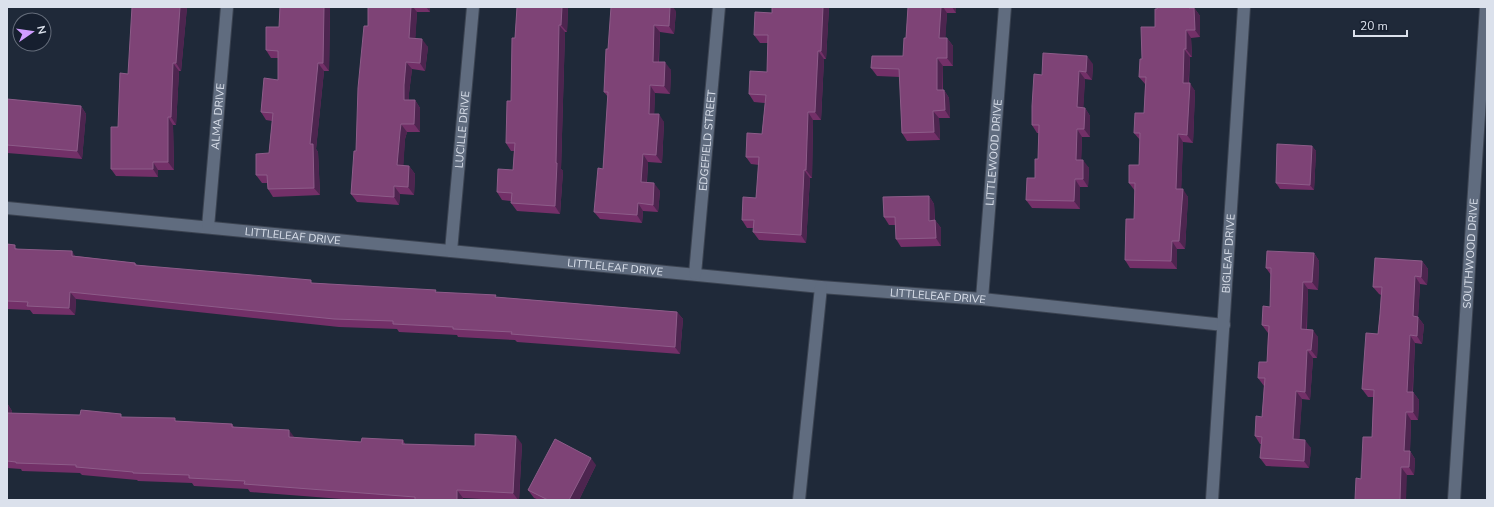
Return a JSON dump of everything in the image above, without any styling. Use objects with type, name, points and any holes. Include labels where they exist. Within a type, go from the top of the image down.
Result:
[{"type":"street","name":"ALMA DRIVE","points":[[208,227],[227,7]]},
{"type":"street","name":"LUCILLE DRIVE","points":[[451,251],[473,7]]},
{"type":"street","name":"EDGEFIELD STREET","points":[[695,274],[719,7]]},
{"type":"street","name":"LITTLEWOOD DRIVE","points":[[982,299],[1005,7]]},
{"type":"street","name":"BIGLEAF DRIVE","points":[[1212,500],[1244,7]]},
{"type":"street","name":"SOUTHWOOD DRIVE","points":[[1454,500],[1486,7]]},
{"type":"street","name":"LITTLELEAF DRIVE","points":[[7,208],[821,287],[982,299],[1224,325]]},
{"type":"street","points":[[799,500],[821,287]]},
{"type":"building","points":[[132,7],[180,7],[176,63],[173,63],[171,117],[168,117],[168,162],[153,162],[153,169],[111,169],[111,127],[118,127],[120,73],[128,74]]},
{"type":"building","points":[[280,7],[324,7],[323,63],[318,63],[310,144],[313,144],[314,188],[268,189],[267,175],[256,175],[256,154],[269,153],[273,113],[261,112],[264,78],[278,80],[278,51],[266,50],[266,27],[279,27]]},
{"type":"building","points":[[368,7],[411,7],[409,38],[422,39],[420,63],[406,62],[404,100],[415,100],[414,124],[401,124],[397,165],[409,166],[408,187],[394,186],[394,197],[351,194],[354,151],[356,151],[358,88],[364,26],[368,26]]},
{"type":"building","points":[[517,7],[562,7],[561,25],[559,25],[555,206],[511,203],[512,193],[497,192],[498,169],[513,170],[515,143],[506,143],[507,101],[511,101],[512,38],[515,38]]},
{"type":"building","points":[[611,7],[670,7],[669,26],[654,25],[653,62],[665,62],[664,86],[650,85],[649,114],[659,114],[656,155],[643,154],[641,182],[654,183],[653,205],[638,203],[637,215],[594,212],[598,168],[603,169],[608,92],[604,92],[606,49],[608,49]]},
{"type":"building","points":[[772,7],[823,7],[821,51],[818,51],[815,112],[808,112],[806,170],[804,170],[801,235],[753,232],[754,220],[742,220],[743,197],[756,198],[759,157],[746,157],[747,133],[762,134],[766,95],[749,94],[750,71],[767,72],[768,35],[754,35],[755,12],[772,13]]},
{"type":"building","points":[[908,7],[941,7],[939,38],[947,38],[947,58],[937,58],[937,90],[944,90],[945,110],[933,111],[934,132],[902,133],[899,69],[871,68],[872,56],[903,56]]},
{"type":"building","points":[[1157,7],[1194,8],[1195,30],[1186,30],[1186,49],[1184,49],[1183,83],[1190,83],[1187,135],[1178,134],[1176,189],[1183,189],[1179,241],[1172,241],[1171,261],[1125,260],[1126,219],[1134,219],[1135,183],[1129,183],[1129,165],[1139,165],[1140,133],[1134,133],[1135,113],[1144,113],[1146,77],[1139,77],[1140,59],[1142,59],[1141,27],[1155,27],[1155,9],[1157,9]]},
{"type":"building","points":[[1043,53],[1087,56],[1086,72],[1079,71],[1077,107],[1085,108],[1084,129],[1077,129],[1076,160],[1083,160],[1083,179],[1075,179],[1074,201],[1026,200],[1027,178],[1035,178],[1035,159],[1038,159],[1039,125],[1032,125],[1032,106],[1034,74],[1042,75]]},
{"type":"building","points":[[7,99],[81,106],[77,151],[7,145]]},
{"type":"building","points":[[1277,144],[1312,146],[1310,185],[1276,183]]},
{"type":"building","points":[[929,196],[929,221],[935,220],[936,238],[896,239],[895,217],[884,217],[883,197]]},
{"type":"building","points":[[7,244],[15,245],[15,249],[72,251],[72,256],[135,263],[135,265],[311,280],[311,283],[436,290],[435,292],[496,295],[495,297],[677,312],[675,347],[511,334],[512,332],[453,329],[453,327],[393,324],[393,321],[334,319],[70,292],[69,308],[27,306],[28,302],[7,301]]},
{"type":"building","points":[[1267,251],[1314,253],[1312,282],[1303,282],[1301,329],[1313,330],[1311,350],[1307,350],[1305,392],[1296,391],[1293,439],[1305,440],[1304,461],[1260,458],[1262,437],[1255,436],[1256,416],[1262,417],[1265,378],[1258,378],[1259,362],[1267,362],[1269,326],[1262,325],[1263,306],[1270,307],[1271,268],[1266,268]]},
{"type":"building","points":[[1375,258],[1422,261],[1421,277],[1415,276],[1413,316],[1418,317],[1417,336],[1410,335],[1407,392],[1413,392],[1413,412],[1406,412],[1404,451],[1410,451],[1409,467],[1401,467],[1400,500],[1355,500],[1356,478],[1361,479],[1363,437],[1372,437],[1374,390],[1362,389],[1366,333],[1378,334],[1380,314],[1382,287],[1373,287]]},
{"type":"building","points":[[81,410],[121,414],[121,417],[175,418],[175,421],[232,424],[232,427],[289,430],[289,437],[361,442],[362,438],[403,440],[402,444],[475,446],[475,434],[516,436],[513,493],[457,490],[457,500],[415,500],[415,497],[244,484],[245,481],[189,478],[189,475],[133,473],[76,467],[76,465],[16,463],[7,461],[7,413],[80,415]]},
{"type":"building","points":[[555,439],[591,458],[569,500],[548,500],[528,490]]}]
